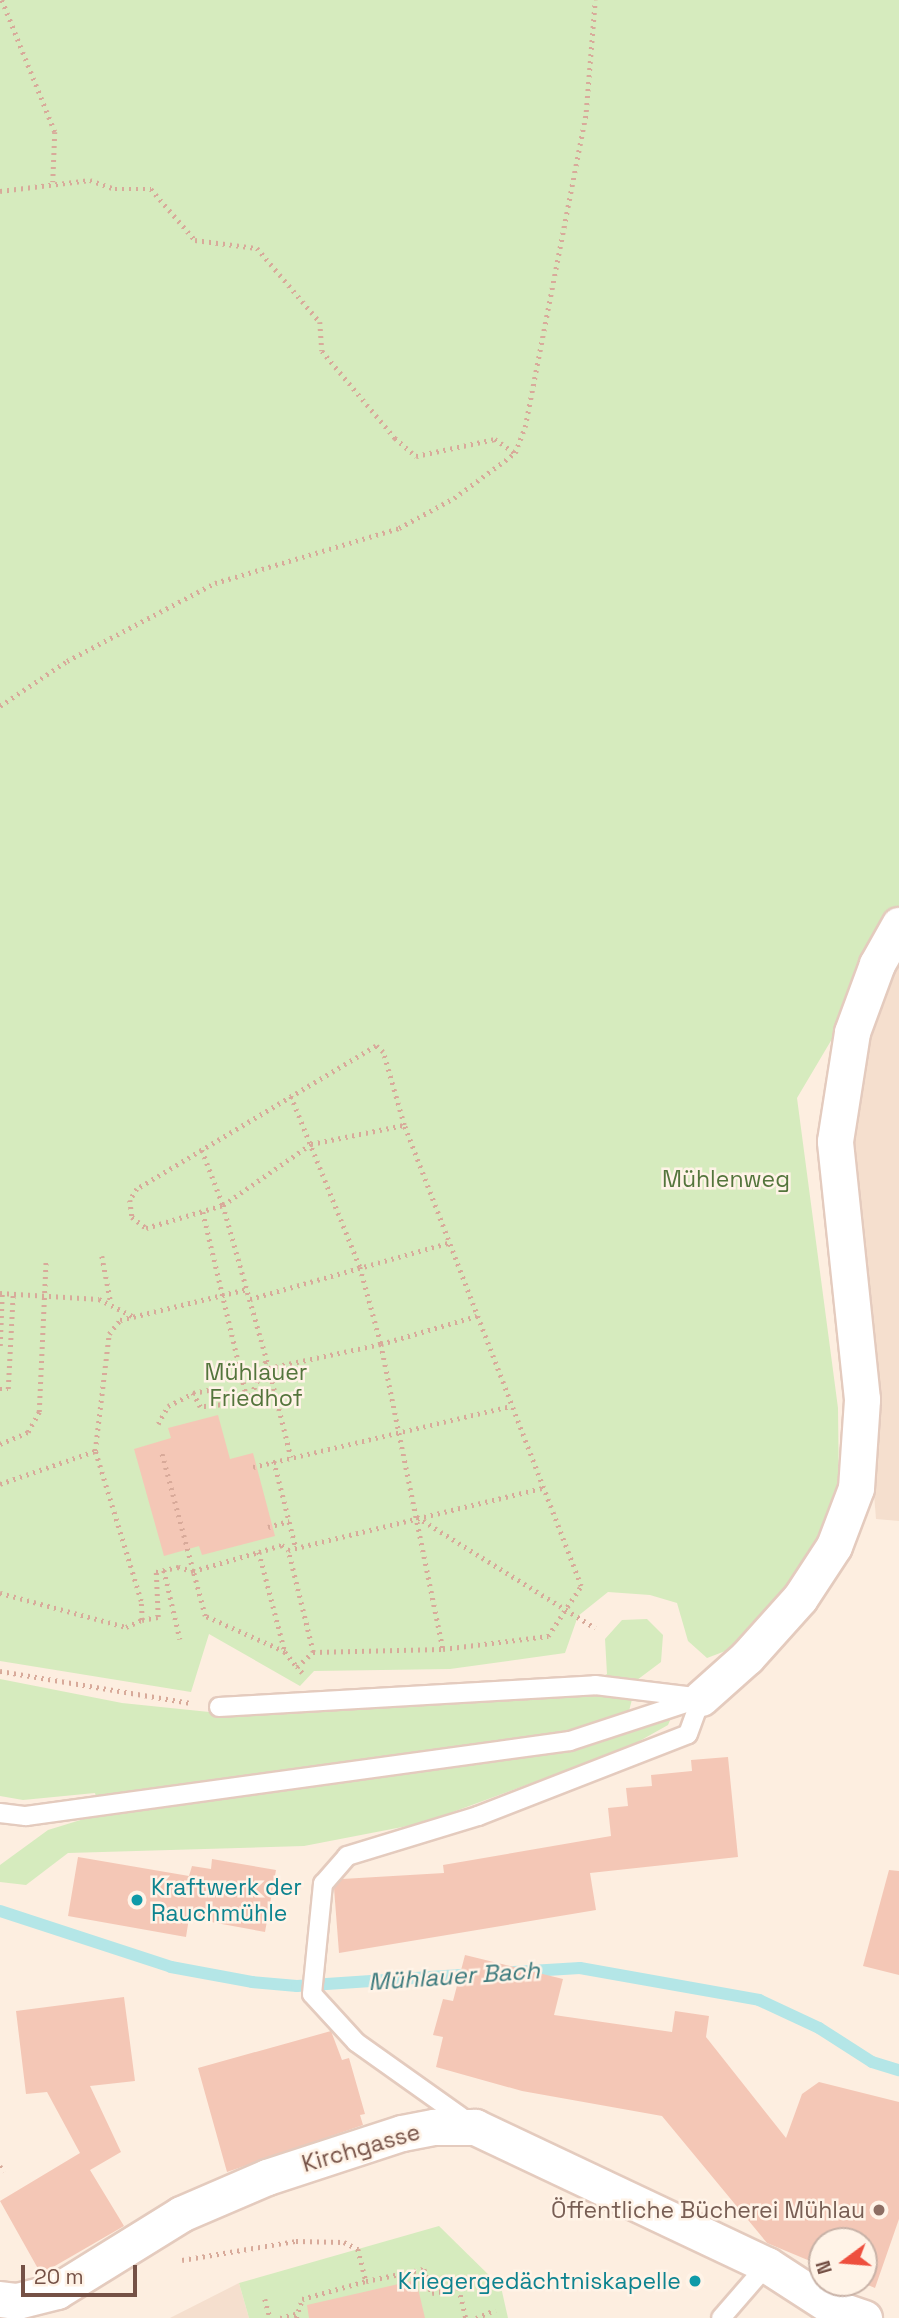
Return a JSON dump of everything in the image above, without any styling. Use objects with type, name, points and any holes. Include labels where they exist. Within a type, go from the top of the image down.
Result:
[{"type":"street","points":[[701,1698],[755,1649],[800,1598],[834,1546],[856,1488],[862,1399],[835,1141],[852,1032],[877,964],[899,925]]},
{"type":"street","name":"Kirchgasse","points":[[0,2299],[27,2308],[181,2214],[231,2190],[402,2133],[434,2127],[475,2127],[767,2265],[832,2307],[864,2318]]},
{"type":"lane","points":[[219,1707],[595,1685],[701,1698]]},
{"type":"lane","points":[[0,1813],[26,1816],[570,1741],[701,1698]]},
{"type":"lane","points":[[475,2127],[356,2042],[312,1994],[315,1942],[323,1884],[347,1856],[478,1816],[688,1734],[701,1698]]},
{"type":"lane","points":[[721,2318],[767,2265]]},
{"type":"path","points":[[2,0],[55,132],[54,182]]},
{"type":"path","points":[[0,706],[67,661],[215,583],[399,528],[454,498],[515,453],[525,427],[586,111],[594,0]]},
{"type":"path","points":[[0,191],[54,182],[90,180],[115,189],[150,189],[195,240],[257,248],[320,322],[322,351],[395,438],[416,456],[495,439],[515,453]]},
{"type":"path","points":[[0,1593],[126,1627],[158,1617],[156,1572],[193,1571],[282,1545],[288,1550],[313,1652],[443,1649],[548,1636],[581,1586],[404,1125],[383,1052],[376,1046],[137,1189],[130,1205],[135,1222],[146,1228],[203,1212],[223,1205],[311,1144],[404,1125]]},
{"type":"path","points":[[291,1096],[360,1267],[381,1344],[443,1649]]},
{"type":"path","points":[[202,1150],[223,1205],[267,1358],[291,1457]]},
{"type":"path","points":[[203,1212],[248,1402]]},
{"type":"path","points":[[250,1299],[448,1243]]},
{"type":"path","points":[[102,1256],[111,1304]]},
{"type":"path","points":[[0,1444],[22,1436],[37,1420],[47,1259]]},
{"type":"path","points":[[142,1620],[141,1601],[95,1451],[109,1334],[114,1324],[134,1317],[247,1289]]},
{"type":"path","points":[[0,1346],[1,1293],[45,1295],[111,1304],[134,1317]]},
{"type":"path","points":[[0,1389],[8,1389],[13,1294]]},
{"type":"path","points":[[269,1367],[381,1344],[477,1316]]},
{"type":"path","points":[[248,1402],[267,1358]]},
{"type":"path","points":[[158,1424],[168,1406],[193,1392],[214,1388],[248,1402]]},
{"type":"path","points":[[193,1392],[200,1407],[248,1402]]},
{"type":"path","points":[[253,1467],[511,1406]]},
{"type":"path","points":[[0,1484],[95,1451]]},
{"type":"path","points":[[160,1451],[205,1616],[285,1652]]},
{"type":"path","points":[[275,1461],[296,1548]]},
{"type":"path","points":[[288,1550],[543,1488]]},
{"type":"path","points":[[416,1517],[595,1628]]},
{"type":"path","points":[[268,1527],[289,1521]]},
{"type":"path","points":[[259,1552],[285,1652],[297,1667]]},
{"type":"path","points":[[164,1570],[180,1639]]},
{"type":"path","points":[[0,1671],[219,1707]]},
{"type":"path","points":[[0,2166],[4,2172]]},
{"type":"path","points":[[175,2261],[296,2241],[344,2242],[358,2249],[366,2281]]},
{"type":"path","points":[[281,2318],[295,2316],[302,2299],[366,2281],[424,2269],[432,2294],[459,2288],[466,2318]]},
{"type":"path","points":[[265,2299],[270,2318]]},
{"type":"path","points":[[476,2318],[495,2311]]},
{"type":"shaded area","points":[[899,925],[899,1521],[876,1519],[859,1309],[852,1032]]},
{"type":"shaded area","points":[[239,2283],[249,2318],[170,2318]]},
{"type":"green space","points":[[0,0],[899,0],[899,926],[797,1098],[838,1408],[839,1492],[806,1568],[736,1647],[707,1658],[688,1641],[677,1603],[650,1595],[608,1592],[578,1616],[565,1653],[450,1669],[314,1671],[300,1686],[209,1634],[191,1692],[0,1661]]},
{"type":"green space","points":[[647,1619],[663,1635],[661,1662],[637,1680],[629,1711],[570,1730],[573,1748],[671,1718],[668,1725],[627,1748],[423,1823],[304,1846],[68,1853],[26,1885],[0,1882],[0,1865],[48,1830],[100,1814],[95,1793],[23,1800],[0,1796],[0,1679],[122,1703],[219,1713],[564,1698],[607,1674],[605,1639],[622,1620]]},
{"type":"green space","points":[[439,2226],[501,2287],[508,2318],[249,2318],[239,2283]]},
{"type":"building","points":[[218,1415],[230,1459],[253,1453],[275,1536],[202,1555],[199,1546],[164,1556],[134,1449],[171,1438],[168,1428]]},
{"type":"building","points":[[728,1757],[738,1857],[590,1873],[596,1910],[339,1953],[334,1888],[342,1879],[444,1873],[443,1865],[611,1836],[608,1808],[628,1806],[626,1788],[652,1786],[651,1775],[692,1771],[691,1760]]},
{"type":"building","points":[[78,1857],[189,1876],[192,1866],[211,1869],[212,1859],[276,1870],[265,1932],[189,1918],[186,1937],[68,1916]]},
{"type":"building","points":[[889,1870],[899,1871],[899,1975],[863,1966]]},
{"type":"building","points":[[465,1955],[563,1979],[554,2015],[672,2032],[675,2011],[709,2016],[706,2037],[786,2138],[802,2094],[819,2082],[899,2102],[899,2219],[878,2279],[878,2227],[808,2227],[808,2260],[767,2243],[662,2116],[522,2091],[436,2067],[443,2037],[433,2035],[443,1999],[453,2001]]},
{"type":"building","points":[[124,1997],[135,2081],[90,2086],[121,2152],[90,2170],[124,2226],[41,2274],[0,2201],[80,2153],[47,2092],[26,2094],[16,2011]]},
{"type":"building","points":[[331,2031],[342,2060],[349,2058],[365,2114],[360,2115],[363,2125],[227,2172],[198,2068]]},
{"type":"building","points":[[416,2280],[425,2318],[309,2318],[307,2305]]},
{"type":"waterway","name":"Mühlauer Bach","points":[[0,1911],[171,1967],[252,1982],[297,1986],[475,1974]]},
{"type":"waterway","name":"Mühlauer Bach","points":[[514,1972],[580,1968],[759,2000],[819,2028],[872,2062],[899,2070]]},
{"type":"place","name":"Kraftwerk der Rauchmühle","points":[[137,1900]]},
{"type":"place","name":"Öffentliche Bücherei Mühlau","points":[[879,2210]]},
{"type":"place","name":"Kriegergedächtniskapelle","points":[[695,2281]]},
{"type":"park label","name":"Mühlenweg","points":[[726,1179]]},
{"type":"park label","name":"Mühlauer Friedhof","points":[[256,1385]]}]
